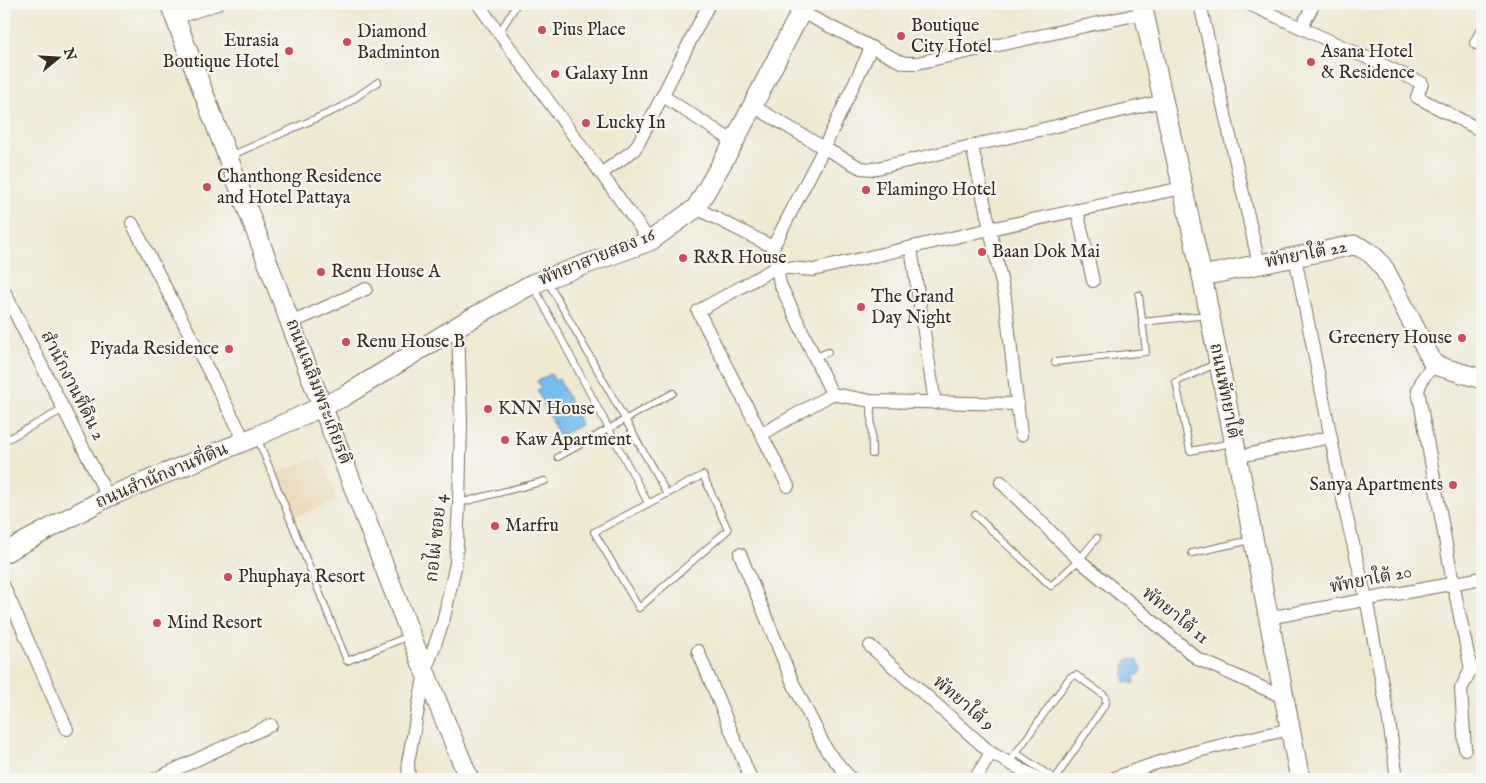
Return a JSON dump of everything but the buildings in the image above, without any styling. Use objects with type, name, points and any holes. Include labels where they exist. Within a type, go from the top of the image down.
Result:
[{"type":"main road","name":"พัทยาสายสอง 16","points":[[324,407],[458,326],[539,281],[650,241],[696,208],[734,142],[803,8]]},
{"type":"main road","name":"ถนนพัทยาใต้","points":[[1143,8],[1202,276],[1300,779]]},
{"type":"main road","name":"ถนนเฉลิมพระเกียรติ","points":[[173,11],[425,672],[469,779]]},
{"type":"main road","name":"พัทยาใต้ 22","points":[[1202,276],[1354,245],[1376,256],[1434,365]]},
{"type":"main road","points":[[1434,365],[1482,379]]},
{"type":"main road","name":"ถนนสำนักงานที่ดิน","points":[[4,553],[108,497],[324,407]]},
{"type":"street","points":[[173,11],[217,4]]},
{"type":"street","points":[[478,4],[650,241]]},
{"type":"street","points":[[602,173],[634,150],[640,142],[709,4]]},
{"type":"street","points":[[1200,4],[1259,264]]},
{"type":"street","points":[[1249,4],[1302,26],[1422,83],[1417,97],[1482,131]]},
{"type":"street","points":[[1302,26],[1314,4]]},
{"type":"street","points":[[803,8],[871,48],[906,63],[917,63],[1143,8]]},
{"type":"street","points":[[1476,43],[1482,32]]},
{"type":"street","points":[[832,394],[780,284],[773,247],[824,148],[871,48]]},
{"type":"street","points":[[663,96],[734,142]]},
{"type":"street","points":[[753,106],[861,168],[872,169],[1163,101]]},
{"type":"street","points":[[972,146],[1005,298],[1021,435]]},
{"type":"street","points":[[788,486],[698,311],[777,267],[813,270],[990,229],[1182,188]]},
{"type":"street","points":[[696,208],[773,247]]},
{"type":"street","points":[[1077,210],[1093,280]]},
{"type":"street","points":[[132,222],[251,439]]},
{"type":"street","points":[[910,248],[935,403]]},
{"type":"street","points":[[1295,257],[1346,514],[1366,598],[1389,721],[1397,779]]},
{"type":"street","points":[[291,323],[366,290]]},
{"type":"street","name":"สำนักงานที่ดิน 2","points":[[4,291],[108,497]]},
{"type":"street","name":"กอไผ่ ซอย 4","points":[[409,779],[408,762],[425,672],[443,622],[456,563],[461,422],[458,326]]},
{"type":"street","points":[[1434,365],[1423,378],[1418,390],[1453,583],[1477,668],[1461,689],[1465,748]]},
{"type":"street","points":[[762,434],[832,394],[871,401],[1018,404]]},
{"type":"street","points":[[1235,450],[1331,437]]},
{"type":"street","name":"พัทยาใต้ 11","points":[[1000,482],[1080,560],[1198,659],[1284,697]]},
{"type":"street","points":[[740,554],[793,683],[827,751],[843,778]]},
{"type":"street","name":"พัทยาใต้ 20","points":[[1268,618],[1366,598],[1482,578]]},
{"type":"street","points":[[4,587],[67,729]]},
{"type":"street","name":"พัทยาใต้ 9","points":[[870,646],[991,752],[1013,758],[1039,779]]},
{"type":"street","points":[[698,651],[751,779]]},
{"type":"street","points":[[155,779],[271,725]]},
{"type":"street","points":[[1112,779],[1201,750],[1290,730]]},
{"type":"street","points":[[975,779],[991,752]]},
{"type":"lane","points":[[499,33],[517,4]]},
{"type":"lane","points":[[228,156],[342,107],[378,82]]},
{"type":"lane","points":[[539,281],[625,420],[667,494]]},
{"type":"lane","points":[[539,281],[608,430],[648,503]]},
{"type":"lane","points":[[1054,362],[1146,352],[1139,295]]},
{"type":"lane","points":[[1142,322],[1209,315]]},
{"type":"lane","points":[[814,358],[828,352]]},
{"type":"lane","points":[[1218,362],[1176,382],[1190,451],[1235,450]]},
{"type":"lane","points":[[558,457],[673,393]]},
{"type":"lane","points":[[871,401],[872,454]]},
{"type":"lane","points":[[4,441],[64,409]]},
{"type":"lane","points":[[251,439],[347,661],[412,635]]},
{"type":"lane","points":[[702,475],[728,530],[639,608],[594,532],[667,494],[702,475]]},
{"type":"lane","points":[[459,503],[544,481]]},
{"type":"lane","points":[[975,515],[1051,586],[1080,560],[1097,538]]},
{"type":"lane","points":[[1192,553],[1252,540]]},
{"type":"lane","points":[[1076,675],[1105,696],[1106,703],[1055,779],[1013,758],[1070,676],[1076,675]]},
{"type":"shaded area","points":[[321,456],[338,501],[292,518],[276,473]]},
{"type":"water","points":[[551,374],[555,381],[559,379],[581,425],[559,436],[537,390],[541,388],[537,381]]},
{"type":"water","points":[[1128,659],[1137,660],[1142,669],[1140,674],[1134,676],[1135,683],[1132,684],[1125,682],[1123,675],[1125,672],[1124,665]]},
{"type":"place","name":"Pius Place","points":[[542,30]]},
{"type":"place","name":"Boutique City Hotel","points":[[901,36]]},
{"type":"place","name":"Diamond Badminton","points":[[347,42]]},
{"type":"place","name":"Eurasia Boutique Hotel","points":[[289,51]]},
{"type":"place","name":"Asana Hotel & Residence","points":[[1311,62]]},
{"type":"place","name":"Galaxy Inn","points":[[555,74]]},
{"type":"place","name":"Lucky In","points":[[586,123]]},
{"type":"place","name":"Chanthong Residence and Hotel Pattaya","points":[[207,187]]},
{"type":"place","name":"Flamingo Hotel","points":[[866,190]]},
{"type":"place","name":"Baan Dok Mai","points":[[982,252]]},
{"type":"place","name":"R&R House","points":[[683,258]]},
{"type":"place","name":"Renu House A","points":[[321,272]]},
{"type":"place","name":"The Grand Day Night","points":[[861,307]]},
{"type":"place","name":"Greenery House","points":[[1462,338]]},
{"type":"place","name":"Renu House B","points":[[346,342]]},
{"type":"place","name":"Piyada Residence","points":[[229,349]]},
{"type":"place","name":"KNN House","points":[[488,409]]},
{"type":"place","name":"Kaw Apartment","points":[[505,440]]},
{"type":"place","name":"Sanya Apartments","points":[[1453,485]]},
{"type":"place","name":"Marfru","points":[[495,526]]},
{"type":"place","name":"Phuphaya Resort","points":[[228,577]]},
{"type":"place","name":"Mind Resort","points":[[157,623]]}]
